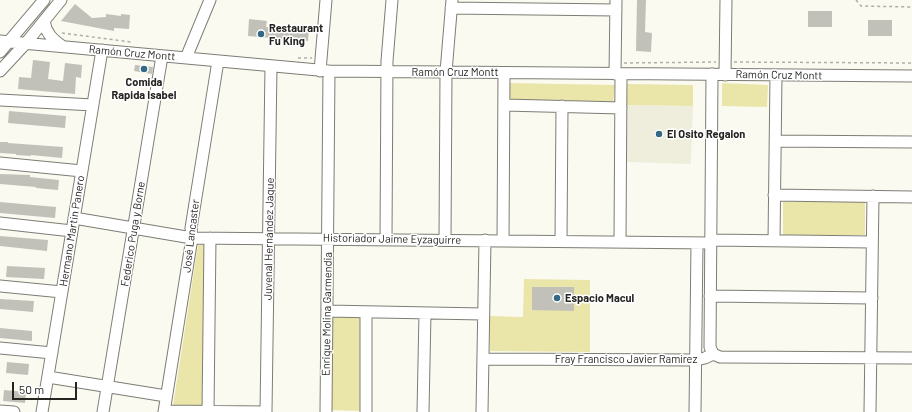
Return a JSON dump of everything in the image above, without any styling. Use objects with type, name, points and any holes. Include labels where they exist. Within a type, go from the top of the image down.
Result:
[{"type":"street","points":[[0,52],[5,41],[44,0],[58,4],[26,43],[0,71]]},
{"type":"street","points":[[186,58],[210,0]]},
{"type":"street","name":"Enrique Molina Garmendia","points":[[326,0],[325,71],[328,239],[326,412]]},
{"type":"street","points":[[386,239],[387,61],[392,0]]},
{"type":"street","points":[[725,75],[726,0]]},
{"type":"street","points":[[445,240],[446,72],[452,4],[616,5],[618,74],[621,108],[620,242]]},
{"type":"street","points":[[44,21],[45,29],[48,35],[62,46]]},
{"type":"street","name":"Ramón Cruz Montt","points":[[5,41],[325,71],[912,76]]},
{"type":"street","name":"Hermano Martin Panero","points":[[42,412],[102,50]]},
{"type":"street","name":"Federico Puga y Borne","points":[[103,412],[162,56]]},
{"type":"street","name":"José Lancaster","points":[[164,411],[192,238],[191,228],[218,61]]},
{"type":"street","name":"Juvenal Hernández Jaque","points":[[266,412],[271,66]]},
{"type":"street","points":[[503,241],[504,73]]},
{"type":"street","points":[[712,74],[710,347],[713,354]]},
{"type":"street","points":[[774,241],[776,75]]},
{"type":"street","points":[[0,100],[93,105]]},
{"type":"street","points":[[504,105],[621,108]]},
{"type":"street","points":[[561,241],[562,106]]},
{"type":"street","points":[[775,140],[912,142]]},
{"type":"street","points":[[0,163],[82,170]]},
{"type":"street","points":[[774,195],[912,197]]},
{"type":"street","points":[[870,412],[873,196]]},
{"type":"street","name":"Historiador Jaime Eyzaguirre","points":[[74,218],[192,238],[697,243],[711,241],[872,242]]},
{"type":"street","points":[[0,223],[72,231]]},
{"type":"street","name":"José Lancaster","points":[[208,412],[210,238]]},
{"type":"street","points":[[482,412],[485,240]]},
{"type":"street","points":[[696,412],[697,243]]},
{"type":"street","points":[[0,286],[62,292]]},
{"type":"street","points":[[710,296],[872,298]]},
{"type":"street","points":[[327,311],[483,314]]},
{"type":"street","points":[[366,312],[366,412]]},
{"type":"street","points":[[423,412],[425,313]]},
{"type":"street","points":[[0,348],[52,353]]},
{"type":"street","name":"Fray Francisco Javier Ramírez","points":[[483,359],[696,360],[713,354],[720,357],[912,358]]},
{"type":"street","points":[[48,377],[166,396]]},
{"type":"street","points":[[0,411],[14,412]]},
{"type":"street","points":[[164,411],[266,412]]},
{"type":"path","points":[[856,0],[862,6],[912,7]]},
{"type":"path","points":[[725,62],[912,63]]},
{"type":"shaded area","points":[[508,83],[615,85],[613,104],[507,102]]},
{"type":"shaded area","points":[[722,83],[768,85],[767,107],[722,106]]},
{"type":"shaded area","points":[[627,84],[693,85],[693,106],[627,105]]},
{"type":"shaded area","name":"El Osito Regalon","points":[[627,105],[693,106],[691,164],[626,162]]},
{"type":"shaded area","points":[[783,202],[865,202],[865,235],[783,235]]},
{"type":"shaded area","points":[[198,245],[206,245],[204,407],[173,406]]},
{"type":"shaded area","name":"Espacio Macul","points":[[524,279],[590,280],[590,352],[490,351],[490,316],[523,317]]},
{"type":"shaded area","points":[[329,314],[364,315],[363,411],[329,410]]},
{"type":"building","points":[[637,0],[646,0],[645,32],[652,33],[651,52],[636,51]]},
{"type":"building","points":[[75,4],[92,18],[106,17],[106,14],[121,16],[121,14],[130,15],[129,29],[114,28],[114,31],[61,21]]},
{"type":"building","points":[[808,11],[832,11],[832,27],[808,27]]},
{"type":"building","points":[[249,19],[267,21],[266,27],[309,28],[308,41],[248,36]]},
{"type":"building","points":[[868,20],[892,20],[892,36],[868,36]]},
{"type":"building","points":[[33,60],[50,62],[48,79],[63,81],[65,63],[82,65],[81,78],[76,77],[75,94],[18,89],[19,77],[31,78]]},
{"type":"building","name":"Comida Rapida Isabel","points":[[135,65],[153,67],[152,74],[134,71]]},
{"type":"building","points":[[9,111],[66,116],[65,128],[8,123]]},
{"type":"building","points":[[0,142],[63,147],[62,158],[0,153]]},
{"type":"building","points":[[0,174],[30,175],[30,177],[59,180],[58,190],[0,184]]},
{"type":"building","points":[[0,202],[56,207],[55,218],[0,213]]},
{"type":"building","points":[[0,236],[48,240],[47,251],[0,246]]},
{"type":"building","points":[[7,266],[45,268],[44,279],[6,277]]},
{"type":"building","points":[[532,287],[574,287],[574,311],[532,310]]},
{"type":"building","points":[[0,299],[34,301],[33,312],[0,309]]},
{"type":"building","points":[[0,328],[32,331],[32,341],[0,338]]},
{"type":"building","points":[[7,362],[29,364],[28,375],[6,373]]},
{"type":"building","points":[[4,390],[26,392],[25,403],[3,401]]},
{"type":"place","name":"Restaurant Fu King","points":[[261,34]]},
{"type":"place","name":"Comida Rapida Isabel","points":[[144,69]]},
{"type":"place","name":"El Osito Regalon","points":[[659,134]]},
{"type":"place","name":"Espacio Macul","points":[[557,298]]}]
